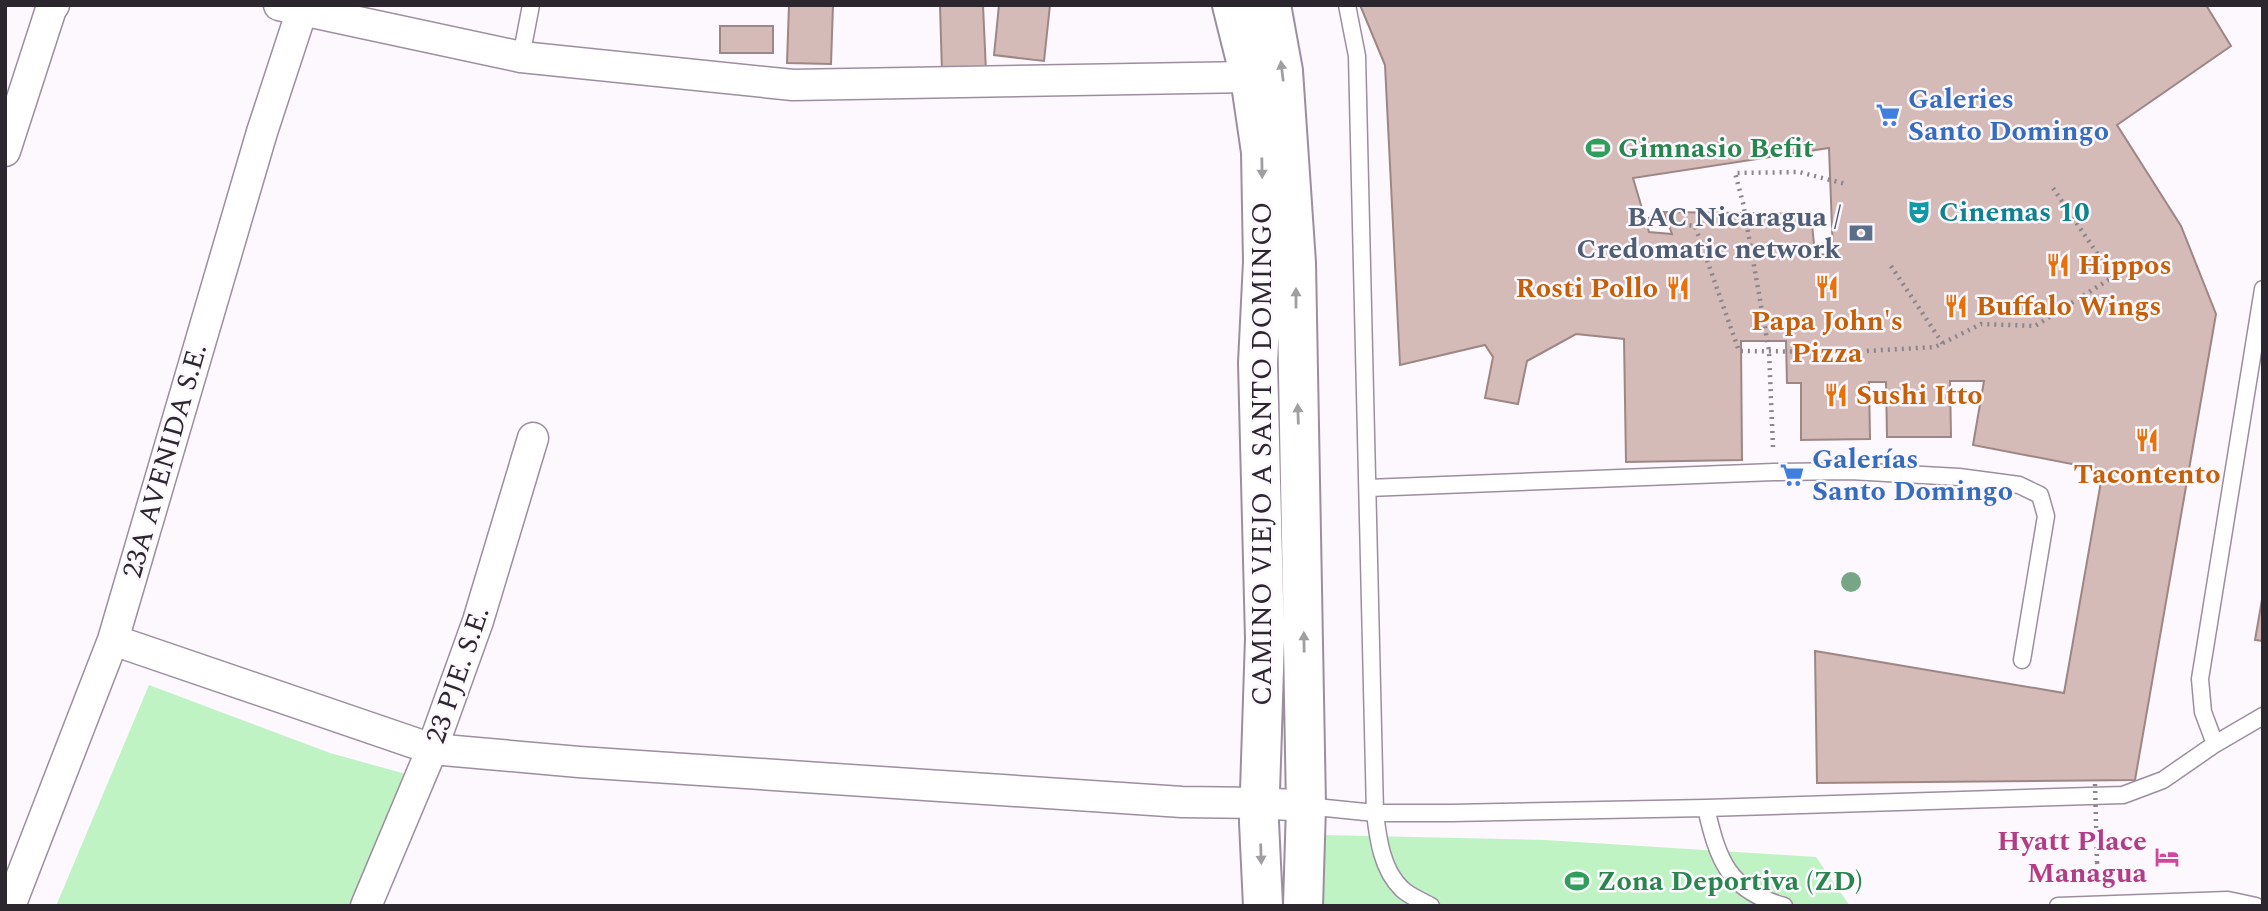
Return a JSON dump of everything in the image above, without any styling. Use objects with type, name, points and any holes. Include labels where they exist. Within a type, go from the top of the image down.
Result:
[{"type":"street","points":[[5,151],[54,5]]},
{"type":"street","name":"CAMINO VIEJO A SANTO DOMINGO","points":[[1232,5],[1250,77],[1261,152],[1263,262],[1258,363],[1265,638],[1259,822],[1263,906]]},
{"type":"street","name":"CAMINO VIEJO A SANTO DOMINGO","points":[[1271,5],[1283,71],[1296,263],[1306,806],[1303,906]]},
{"type":"street","points":[[290,8],[521,57],[793,85],[1250,77]]},
{"type":"street","name":"23A AVENIDA S.E.","points":[[10,906],[113,640],[262,132],[290,8]]},
{"type":"street","name":"23 PJE. S.E.","points":[[366,906],[432,750],[478,621],[533,438]]},
{"type":"street","points":[[1265,638],[1277,661],[1284,686],[1286,787],[1294,798],[1306,806]]},
{"type":"street","points":[[113,640],[432,750],[1182,802],[1306,806]]},
{"type":"lane","points":[[521,57],[531,5]]},
{"type":"lane","points":[[1347,5],[1357,56],[1375,813],[1385,866],[1402,890],[1431,906]]},
{"type":"lane","points":[[2215,744],[2203,712],[2200,679],[2263,289]]},
{"type":"lane","points":[[1368,488],[1850,471],[1959,477],[2019,485],[2040,495],[2046,516],[2022,660]]},
{"type":"lane","points":[[1306,806],[1375,813],[1706,808],[2123,795],[2163,780],[2215,744],[2263,716]]},
{"type":"lane","points":[[1706,808],[1715,849],[1730,873],[1754,894],[1784,906]]},
{"type":"lane","points":[[2058,906],[2228,901],[2256,906]]},
{"type":"path","points":[[1774,472],[1769,351],[1743,203],[1735,173],[1799,172],[1846,184]]},
{"type":"path","points":[[1641,218],[1695,226],[1739,351],[1848,352],[1935,347],[1981,324],[2035,326],[2113,276],[2053,188]]},
{"type":"path","points":[[1891,266],[1943,344]]},
{"type":"path","points":[[2095,784],[2097,862]]},
{"type":"green space","points":[[149,685],[330,753],[413,776],[355,906],[56,906]]},
{"type":"green space","name":"Zona Deportiva (ZD)","points":[[1323,835],[1545,840],[1816,857],[1850,906],[1321,906]]},
{"type":"building","points":[[789,5],[833,5],[831,64],[787,63]]},
{"type":"building","points":[[940,5],[983,5],[986,72],[942,73]]},
{"type":"building","points":[[999,5],[1050,5],[1044,61],[994,55]]},
{"type":"building","name":"Galerías Santo Domingo","points":[[1360,5],[2206,5],[2231,46],[2117,125],[2181,226],[2216,314],[2135,780],[1817,783],[1815,651],[2064,693],[2103,470],[1973,445],[1984,381],[1950,381],[1951,437],[1887,437],[1886,382],[1869,382],[1870,439],[1801,440],[1801,383],[1787,383],[1786,341],[1741,341],[1742,460],[1626,462],[1624,339],[1576,334],[1527,361],[1518,404],[1485,398],[1493,357],[1485,345],[1400,365],[1385,65]],"holes":[[[1829,148],[1833,255],[1815,254],[1811,214],[1664,212],[1672,234],[1649,232],[1633,178]]]},
{"type":"building","points":[[720,26],[773,26],[773,53],[720,53]]},
{"type":"building","points":[[2263,594],[2263,641],[2255,640]]},
{"type":"place","name":"Galeries Santo Domingo","points":[[1888,115]]},
{"type":"place","name":"Gimnasio Befit","points":[[1598,148]]},
{"type":"place","name":"Cinemas 10","points":[[1919,212]]},
{"type":"place","name":"BAC Nicaragua / Credomatic network","points":[[1861,233]]},
{"type":"place","name":"Hippos","points":[[2058,265]]},
{"type":"place","name":"Papa John's Pizza","points":[[1827,287]]},
{"type":"place","name":"Rosti Pollo","points":[[1678,288]]},
{"type":"place","name":"Buffalo Wings","points":[[1956,306]]},
{"type":"place","name":"Sushi Itto","points":[[1836,395]]},
{"type":"place","name":"Tacontento","points":[[2147,440]]},
{"type":"place","name":"Galerías Santo Domingo","points":[[1792,475]]},
{"type":"place","name":"Hyatt Place Managua","points":[[2167,857]]},
{"type":"place","name":"Zona Deportiva (ZD)","points":[[1577,881]]}]
